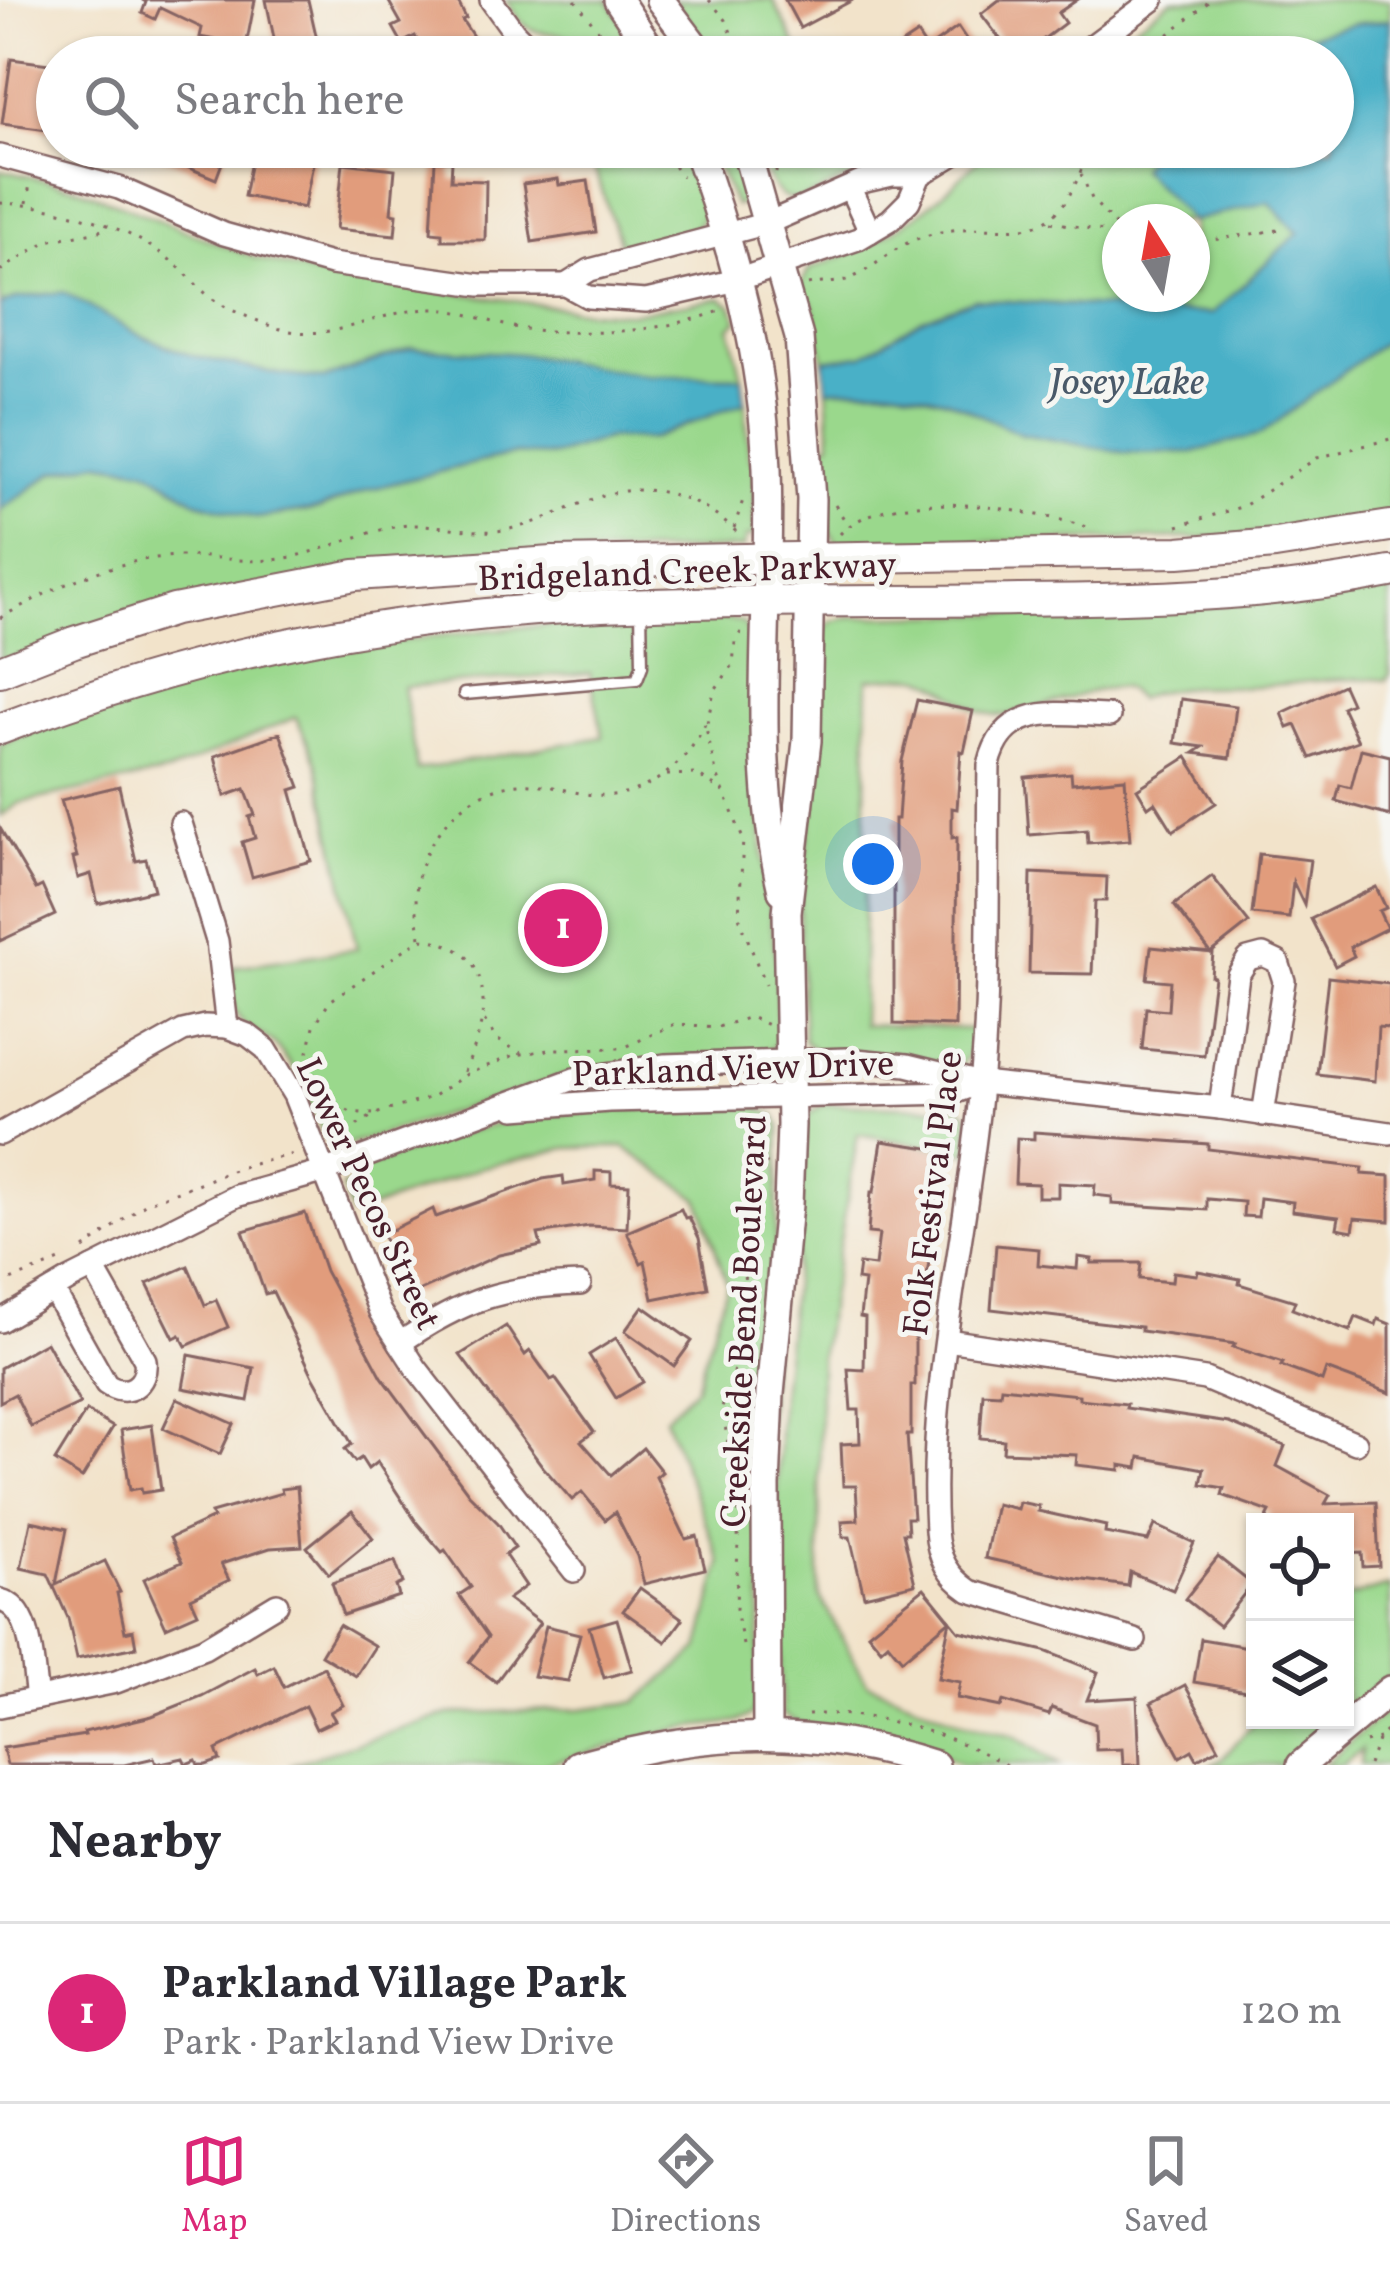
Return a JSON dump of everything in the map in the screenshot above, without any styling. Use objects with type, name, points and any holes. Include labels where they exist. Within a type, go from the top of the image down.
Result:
[{"type":"main road","name":"Bridgeland Creek Parkway","points":[[0,671],[173,610],[355,575],[810,549],[1179,551],[1275,544],[1390,526]]},
{"type":"main road","name":"Bridgeland Creek Parkway","points":[[0,729],[93,693],[276,644],[471,615],[640,606],[756,615],[808,603],[1185,596],[1279,589],[1390,572]]},
{"type":"street","points":[[491,0],[518,36]]},
{"type":"street","points":[[618,0],[642,36]]},
{"type":"street","points":[[660,0],[687,36]]},
{"type":"street","points":[[1105,36],[1153,0]]},
{"type":"street","points":[[0,156],[36,166]]},
{"type":"street","points":[[45,168],[119,188],[224,234],[331,264],[480,285],[566,285],[588,297],[739,304],[781,266],[890,220],[909,201],[920,175]]},
{"type":"street","name":"Creekside Bend Boulevard","points":[[703,168],[724,236],[766,445],[766,551],[756,615],[772,847],[787,913]]},
{"type":"street","name":"Creekside Bend Boulevard","points":[[751,168],[799,337],[810,549],[807,741],[787,913],[788,1205],[766,1486],[767,1734]]},
{"type":"street","points":[[566,285],[590,270],[768,223],[850,188],[892,175],[920,175],[932,168]]},
{"type":"street","points":[[850,188],[870,232]]},
{"type":"street","points":[[640,258],[646,301]]},
{"type":"street","name":"Folk Festival Place","points":[[1109,716],[1027,716],[1001,735],[993,749],[981,1083],[935,1450],[936,1534],[940,1558],[953,1579],[970,1591],[1135,1640]]},
{"type":"street","points":[[4,1123],[183,1031],[227,1027],[217,941],[181,823]]},
{"type":"street","points":[[1220,1108],[1238,975],[1248,959],[1263,955],[1278,962],[1284,981],[1263,1115]]},
{"type":"street","name":"Lower Pecos Street","points":[[227,1027],[266,1049],[294,1095],[380,1312],[574,1571]]},
{"type":"street","name":"Parkland View Drive","points":[[0,1321],[236,1196],[323,1172],[574,1079],[665,1065],[845,1059],[907,1065],[981,1083],[1220,1108],[1390,1133]]},
{"type":"street","name":"Parkland View Drive","points":[[485,1111],[609,1101],[953,1093],[981,1083]]},
{"type":"street","points":[[52,1290],[106,1384],[120,1391],[135,1388],[145,1376],[145,1360],[93,1268]]},
{"type":"street","points":[[400,1343],[477,1300],[524,1286],[580,1284]]},
{"type":"street","points":[[947,1340],[1204,1379],[1356,1443]]},
{"type":"street","points":[[0,1600],[14,1604],[23,1617],[37,1698]]},
{"type":"street","points":[[0,1706],[116,1682],[204,1648],[277,1604]]},
{"type":"street","points":[[1301,1765],[1390,1690]]},
{"type":"street","points":[[578,1765],[707,1737],[767,1734],[829,1738],[935,1765]]},
{"type":"lane","points":[[464,694],[637,679],[642,666],[640,606]]},
{"type":"path","points":[[575,0],[603,36]]},
{"type":"path","points":[[709,0],[732,36]]},
{"type":"path","points":[[1166,36],[1210,0]]},
{"type":"path","points":[[775,177],[776,168]]},
{"type":"path","points":[[1046,222],[1069,201],[1083,168]]},
{"type":"path","points":[[1081,173],[1102,211]]},
{"type":"path","points":[[0,203],[59,211],[111,229],[159,252],[211,298],[237,312],[274,327],[313,334],[348,330],[422,309],[460,309],[522,328],[645,330],[739,304]]},
{"type":"path","points":[[805,286],[848,279],[898,248],[932,235],[1046,222],[1102,230]]},
{"type":"path","points":[[0,271],[47,241],[111,229]]},
{"type":"path","points":[[1210,240],[1285,229]]},
{"type":"path","points":[[1163,529],[1244,506],[1317,458],[1390,439]]},
{"type":"path","points":[[0,618],[63,582],[135,560],[184,556],[231,562],[277,560],[398,526],[496,531],[606,493],[645,490],[690,500],[766,551]]},
{"type":"path","points":[[810,549],[869,516],[938,505],[1025,509],[1102,530]]},
{"type":"path","points":[[420,939],[416,886],[425,856],[460,808],[511,785],[530,783],[618,795],[665,775],[699,739],[714,691],[733,665],[735,642],[756,615]]},
{"type":"path","points":[[706,723],[707,746],[743,839],[739,916],[769,998]]},
{"type":"path","points":[[665,775],[696,774],[724,792]]},
{"type":"path","points":[[375,1114],[351,1112],[335,1104],[313,1074],[308,1052],[314,1026],[330,1001],[420,939],[451,944],[472,963],[480,978],[484,1019],[496,1039],[514,1052],[623,1048],[675,1024],[718,1028],[750,1017],[770,1026],[770,1021]]},
{"type":"path","points":[[460,1078],[484,1019]]},
{"type":"path","points":[[0,1284],[74,1256],[146,1204],[242,1167],[338,1138],[375,1114],[432,1096],[460,1078],[524,1054]]},
{"type":"path","points":[[335,1104],[338,1138]]},
{"type":"path","points":[[1368,1765],[1379,1738],[1390,1727]]},
{"type":"green space","points":[[506,0],[608,0],[633,36],[542,32],[517,17]]},
{"type":"green space","points":[[674,0],[773,0],[791,36],[700,36]]},
{"type":"green space","points":[[1172,0],[1390,0],[1390,20],[1307,36],[1121,36]]},
{"type":"green space","points":[[594,168],[694,168],[706,214],[691,233],[622,249]]},
{"type":"green space","points":[[718,168],[740,168],[746,202],[735,206]]},
{"type":"green space","points":[[854,168],[857,174],[793,200],[773,188],[765,171]]},
{"type":"green space","points":[[970,168],[1142,168],[1269,202],[1298,233],[1212,314],[1180,312],[1210,312],[1210,204],[1102,204],[1102,307],[975,299],[920,320],[863,355],[824,360],[812,302],[802,300],[800,287],[809,269],[863,247],[908,221]]},
{"type":"green space","points":[[0,170],[75,187],[255,258],[316,274],[588,311],[630,313],[721,298],[731,305],[738,320],[730,327],[742,377],[649,376],[411,348],[324,379],[192,356],[139,335],[63,292],[0,305]]},
{"type":"green space","points":[[1390,342],[1390,516],[1234,537],[839,545],[826,523],[821,484],[823,444],[831,443],[827,389],[897,388],[948,400],[1022,434]]},
{"type":"green space","points":[[745,402],[749,458],[755,461],[754,536],[746,537],[743,548],[453,559],[0,661],[0,510],[54,472],[98,462],[146,469],[198,502],[256,518],[320,509],[366,490],[517,454],[552,456],[609,438],[651,439]]},
{"type":"green space","points":[[1390,583],[1390,674],[1386,680],[1182,688],[1137,699],[1115,687],[995,715],[923,678],[868,679],[862,1025],[972,1029],[971,1052],[960,1066],[817,1052],[804,1041],[799,909],[814,795],[820,634],[831,622],[848,617],[1172,610]]},
{"type":"green space","points":[[728,619],[742,622],[756,644],[763,857],[776,958],[778,1036],[775,1046],[763,1053],[567,1076],[342,1147],[337,1136],[325,1139],[284,1055],[240,1020],[233,998],[233,967],[357,949],[317,763],[296,717],[169,772],[19,803],[0,817],[0,744],[82,714],[165,689],[331,652],[500,629]],"holes":[[[590,673],[603,737],[417,770],[403,687]]]},
{"type":"green space","points":[[825,1104],[961,1108],[968,1114],[968,1153],[858,1134],[820,1358],[819,1595],[867,1683],[967,1724],[1015,1736],[1060,1765],[963,1765],[936,1753],[801,1724],[782,1714],[776,1533],[780,1405],[805,1125],[810,1113]]},
{"type":"green space","points":[[754,1107],[775,1115],[780,1125],[753,1714],[737,1722],[682,1728],[541,1765],[289,1765],[449,1714],[636,1702],[699,1650],[721,1563],[665,1417],[696,1387],[727,1284],[699,1199],[624,1147],[567,1148],[480,1168],[351,1216],[342,1187],[353,1183],[349,1173],[458,1134],[543,1116]]},
{"type":"green space","points":[[1390,1586],[1390,1676],[1354,1707],[1354,1621],[1354,1596]]},
{"type":"green space","points":[[1390,1708],[1390,1765],[1360,1765],[1361,1750],[1342,1765],[1323,1765]]},
{"type":"green space","points":[[1248,1729],[1328,1729],[1286,1765],[1210,1765],[1223,1758]]},
{"type":"water","name":"Josey Lake","points":[[1390,20],[1390,342],[1385,341],[1261,434],[1194,452],[1126,453],[1022,434],[948,400],[897,388],[827,389],[824,360],[863,355],[920,320],[975,299],[1102,307],[1102,312],[1212,314],[1298,233],[1269,202],[1210,216],[1210,204],[1175,204],[1140,168],[1354,168],[1354,36],[1307,36]]},
{"type":"water","points":[[63,292],[139,335],[192,356],[283,375],[324,379],[411,348],[523,354],[649,376],[742,377],[745,402],[651,439],[609,438],[552,456],[516,454],[366,490],[320,509],[256,518],[198,502],[146,469],[98,462],[54,472],[0,510],[0,305]]},
{"type":"building","points":[[142,0],[255,0],[248,36],[200,36],[202,28],[160,8],[155,19],[142,13],[146,2]]},
{"type":"building","points":[[266,0],[308,0],[316,36],[274,36]]},
{"type":"building","points":[[388,0],[457,0],[473,36],[398,36],[393,27],[401,23]]},
{"type":"building","points":[[785,0],[853,0],[800,28]]},
{"type":"building","points":[[999,0],[1077,0],[1058,13],[1065,23],[1048,36],[998,36],[981,14]]},
{"type":"building","points":[[11,59],[36,62],[36,128],[2,124]]},
{"type":"building","points":[[189,168],[220,168],[216,179]]},
{"type":"building","points":[[250,168],[312,168],[304,208],[244,196]]},
{"type":"building","points":[[342,168],[395,169],[391,213],[397,214],[395,235],[336,229]]},
{"type":"building","points":[[435,168],[452,168],[451,180],[486,181],[485,240],[442,240],[442,233],[431,232]]},
{"type":"building","points":[[558,179],[559,185],[588,181],[596,232],[532,242],[523,184]]},
{"type":"building","points":[[1343,685],[1351,703],[1342,707],[1358,741],[1311,758],[1296,725],[1288,728],[1282,713]]},
{"type":"building","points":[[1181,699],[1236,706],[1230,758],[1194,753],[1203,747],[1175,743]]},
{"type":"building","points":[[917,700],[973,711],[961,751],[957,809],[952,808],[952,838],[957,837],[955,1026],[894,1024],[894,819],[898,819],[902,761]]},
{"type":"building","points":[[280,733],[300,787],[291,790],[311,861],[252,877],[242,842],[255,838],[249,817],[255,815],[245,789],[225,796],[215,756]]},
{"type":"building","points":[[1361,749],[1390,756],[1390,816],[1336,801],[1340,785],[1351,788]]},
{"type":"building","points":[[1187,757],[1216,803],[1173,831],[1155,802],[1148,807],[1137,789]]},
{"type":"building","points":[[1071,773],[1072,783],[1125,778],[1130,840],[1088,843],[1087,830],[1029,835],[1025,777]]},
{"type":"building","points":[[119,786],[136,861],[146,859],[154,890],[98,904],[91,874],[78,878],[61,800]]},
{"type":"building","points":[[0,828],[36,889],[42,886],[55,915],[0,941]]},
{"type":"building","points":[[1259,854],[1310,860],[1304,905],[1293,882],[1289,918],[1252,914]]},
{"type":"building","points":[[1031,873],[1107,877],[1106,901],[1095,901],[1092,974],[1029,973]]},
{"type":"building","points":[[1212,876],[1249,923],[1211,953],[1174,905]]},
{"type":"building","points":[[1376,887],[1386,908],[1379,911],[1387,928],[1350,947],[1354,956],[1335,966],[1311,919]]},
{"type":"building","points":[[1151,947],[1213,953],[1204,1055],[1142,1049],[1146,1008],[1168,1010],[1170,981],[1147,979]]},
{"type":"building","points":[[1328,977],[1390,984],[1390,1028],[1378,1027],[1375,1081],[1317,1074]]},
{"type":"building","points":[[1034,1132],[1208,1144],[1208,1149],[1363,1168],[1362,1174],[1390,1176],[1390,1221],[1355,1218],[1353,1231],[1337,1228],[1339,1217],[1292,1211],[1293,1202],[1260,1198],[1258,1217],[1243,1216],[1244,1202],[1207,1199],[1207,1210],[1112,1204],[1112,1197],[1094,1195],[1095,1185],[1058,1183],[1058,1197],[1038,1197],[1038,1184],[1015,1183],[1017,1138],[1034,1139]]},
{"type":"building","points":[[882,1141],[949,1151],[942,1193],[937,1193],[920,1336],[915,1335],[911,1435],[907,1435],[913,1518],[907,1518],[908,1533],[903,1533],[915,1584],[864,1596],[850,1537],[843,1537],[842,1521],[858,1520],[856,1486],[843,1486],[841,1444],[860,1443],[859,1410],[851,1410],[848,1369],[864,1370],[865,1318],[860,1317],[864,1281],[857,1280],[859,1264],[875,1266],[879,1234],[868,1233]]},
{"type":"building","points":[[595,1171],[611,1172],[611,1184],[629,1185],[627,1228],[589,1226],[538,1234],[541,1246],[499,1255],[411,1295],[382,1235],[433,1209],[436,1217],[543,1179],[563,1176],[564,1185],[595,1180]]},
{"type":"building","points":[[681,1209],[699,1238],[708,1288],[653,1299],[645,1261],[641,1263],[627,1232]]},
{"type":"building","points":[[305,1213],[325,1271],[382,1377],[515,1548],[505,1555],[526,1586],[508,1599],[540,1623],[496,1682],[469,1662],[488,1637],[459,1595],[471,1587],[445,1550],[417,1523],[377,1462],[368,1469],[361,1458],[355,1462],[345,1449],[352,1444],[273,1292],[265,1294],[243,1231]]},
{"type":"building","points":[[996,1245],[1039,1249],[1038,1265],[1077,1269],[1078,1257],[1092,1259],[1091,1263],[1141,1263],[1139,1279],[1172,1282],[1173,1272],[1197,1275],[1198,1271],[1240,1279],[1239,1284],[1295,1301],[1292,1309],[1350,1331],[1356,1317],[1376,1325],[1378,1319],[1390,1324],[1390,1393],[1326,1369],[1322,1381],[1233,1347],[1235,1344],[991,1309]]},
{"type":"building","points":[[188,1266],[205,1305],[216,1300],[228,1327],[186,1346],[180,1335],[174,1338],[147,1284]]},
{"type":"building","points":[[643,1306],[692,1341],[674,1366],[625,1331]]},
{"type":"building","points":[[506,1326],[525,1355],[530,1351],[551,1380],[555,1378],[594,1432],[581,1441],[611,1475],[643,1448],[662,1472],[656,1477],[686,1539],[697,1536],[705,1569],[644,1584],[637,1556],[615,1512],[605,1520],[582,1492],[572,1500],[543,1467],[460,1355]]},
{"type":"building","points":[[616,1338],[643,1382],[616,1398],[589,1355]]},
{"type":"building","points":[[46,1342],[80,1404],[31,1427],[15,1394],[0,1402],[0,1368]]},
{"type":"building","points":[[189,1355],[254,1368],[248,1401],[183,1388]]},
{"type":"building","points":[[1001,1387],[1079,1395],[1079,1399],[1127,1404],[1126,1408],[1229,1423],[1285,1446],[1277,1466],[1330,1495],[1325,1504],[1376,1502],[1379,1566],[1363,1567],[1362,1553],[1354,1553],[1354,1513],[1270,1513],[1222,1495],[1224,1488],[1201,1484],[1204,1469],[1140,1457],[1138,1468],[1120,1465],[1120,1470],[1076,1465],[1077,1455],[1003,1452],[1004,1440],[980,1438],[983,1393],[1000,1394]]},
{"type":"building","points":[[177,1398],[234,1424],[220,1454],[163,1428]]},
{"type":"building","points":[[86,1411],[113,1427],[82,1478],[55,1461]]},
{"type":"building","points":[[152,1425],[161,1490],[142,1493],[141,1488],[130,1490],[121,1430]]},
{"type":"building","points":[[297,1487],[302,1546],[270,1548],[221,1564],[229,1580],[191,1598],[198,1613],[166,1627],[144,1579],[182,1562],[170,1538],[213,1518],[211,1513]]},
{"type":"building","points":[[1019,1502],[1039,1506],[1038,1511],[1106,1526],[1105,1533],[1148,1541],[1155,1525],[1194,1543],[1173,1590],[1130,1572],[1128,1586],[985,1558],[996,1504],[1017,1509]]},
{"type":"building","points":[[352,1511],[373,1538],[329,1574],[307,1547]]},
{"type":"building","points":[[31,1521],[67,1529],[56,1584],[105,1561],[120,1592],[125,1632],[133,1630],[136,1647],[77,1659],[68,1618],[48,1574],[21,1568]]},
{"type":"building","points":[[1218,1557],[1246,1579],[1246,1592],[1219,1626],[1185,1599]]},
{"type":"building","points":[[395,1561],[403,1583],[396,1586],[399,1596],[343,1615],[332,1583]]},
{"type":"building","points":[[640,1588],[683,1619],[666,1642],[623,1611]]},
{"type":"building","points":[[924,1588],[950,1620],[902,1660],[888,1643],[881,1649],[868,1633]]},
{"type":"building","points":[[617,1619],[632,1670],[604,1678],[589,1627]]},
{"type":"building","points":[[950,1620],[959,1631],[1045,1651],[1098,1672],[1087,1700],[1137,1697],[1140,1765],[1123,1765],[1122,1749],[1096,1750],[1095,1724],[1052,1708],[1049,1715],[1003,1701],[1001,1707],[957,1698],[960,1682],[938,1678]]},
{"type":"building","points":[[339,1625],[375,1646],[356,1676],[321,1655]]},
{"type":"building","points":[[546,1626],[580,1634],[568,1681],[533,1676]]},
{"type":"building","points":[[1201,1639],[1246,1647],[1246,1691],[1194,1682]]},
{"type":"building","points":[[274,1666],[284,1687],[324,1667],[343,1705],[330,1712],[335,1720],[316,1729],[305,1706],[216,1750],[220,1760],[206,1765],[196,1760],[186,1764],[183,1758],[156,1764],[154,1758],[124,1765],[7,1765],[3,1748],[85,1735],[152,1716],[255,1668],[258,1674]]},
{"type":"building","points":[[1185,1685],[1219,1748],[1197,1759],[1192,1750],[1180,1757],[1151,1703]]},
{"type":"place","name":"Parkland Village Park","points":[[563,928]]}]
